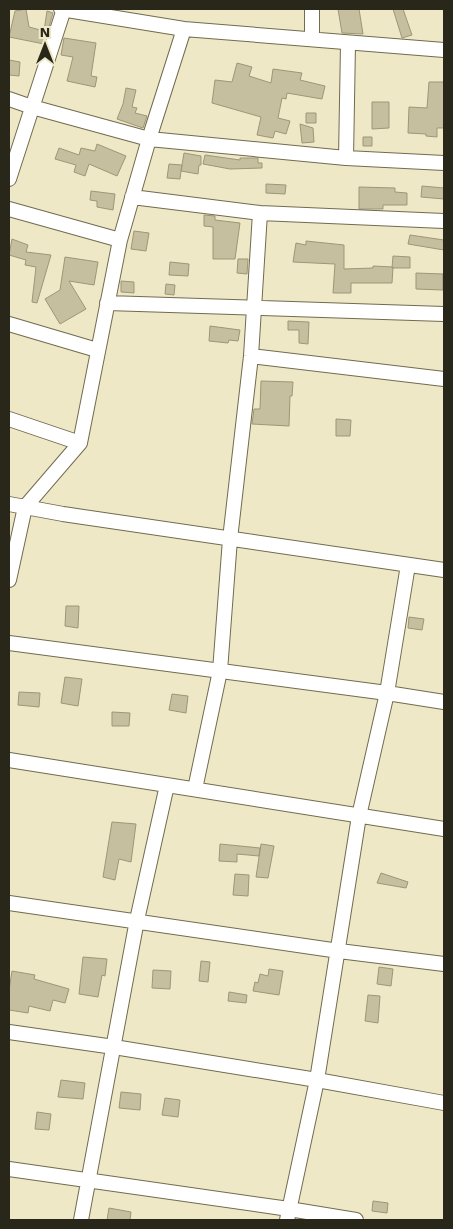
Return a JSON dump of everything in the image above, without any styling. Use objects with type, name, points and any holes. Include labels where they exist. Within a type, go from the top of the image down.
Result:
[{"type":"street","points":[[9,179],[63,9],[119,13],[184,29],[312,39],[348,44],[444,50]]},
{"type":"street","points":[[312,9],[312,39]]},
{"type":"street","points":[[9,580],[25,507],[80,443],[120,240],[149,139],[184,29]]},
{"type":"street","points":[[346,158],[348,44]]},
{"type":"street","points":[[9,99],[149,139],[346,158],[444,162]]},
{"type":"street","points":[[132,197],[260,213],[444,221]]},
{"type":"street","points":[[9,209],[120,240]]},
{"type":"street","points":[[195,789],[220,671],[230,538],[252,356],[260,213]]},
{"type":"street","points":[[107,303],[444,314]]},
{"type":"street","points":[[9,324],[97,350]]},
{"type":"street","points":[[252,356],[444,379]]},
{"type":"street","points":[[9,419],[80,443]]},
{"type":"street","points":[[9,504],[63,514],[444,570]]},
{"type":"street","points":[[288,1215],[317,1080],[359,816],[387,692],[408,565]]},
{"type":"street","points":[[9,643],[387,692],[444,702]]},
{"type":"street","points":[[9,760],[444,829]]},
{"type":"street","points":[[81,1220],[137,920],[167,785]]},
{"type":"street","points":[[9,902],[339,951],[444,964]]},
{"type":"street","points":[[9,1032],[317,1080],[444,1103]]},
{"type":"street","points":[[9,1169],[288,1215],[356,1220]]},
{"type":"building","points":[[26,9],[29,27],[44,31],[47,11],[53,13],[44,44],[9,37],[15,11]]},
{"type":"building","points":[[338,9],[359,9],[363,34],[342,33]]},
{"type":"building","points":[[393,9],[403,9],[412,35],[402,38]]},
{"type":"building","points":[[64,38],[96,43],[91,76],[97,77],[95,87],[67,81],[73,57],[61,55]]},
{"type":"building","points":[[9,60],[20,62],[19,76],[9,75]]},
{"type":"building","points":[[237,63],[252,67],[249,76],[271,83],[273,69],[302,73],[300,80],[325,86],[322,99],[287,93],[286,99],[282,98],[278,118],[290,121],[286,134],[275,131],[273,138],[257,135],[261,117],[212,103],[215,80],[232,82]]},
{"type":"building","points":[[429,82],[444,82],[444,128],[437,128],[437,137],[408,133],[409,107],[427,108]]},
{"type":"building","points":[[126,88],[136,90],[132,107],[137,108],[135,113],[147,116],[143,128],[117,119],[123,104]]},
{"type":"building","points":[[372,102],[389,102],[389,128],[372,129]]},
{"type":"building","points":[[306,113],[316,113],[316,123],[306,123]]},
{"type":"building","points":[[300,124],[313,128],[314,142],[302,143]]},
{"type":"building","points":[[363,137],[372,137],[372,146],[363,146]]},
{"type":"building","points":[[97,144],[126,156],[117,176],[89,164],[85,176],[74,172],[76,165],[55,159],[59,148],[79,155],[81,148],[95,151]]},
{"type":"building","points":[[184,153],[201,156],[198,174],[181,171]]},
{"type":"building","points":[[205,155],[240,160],[240,158],[258,158],[258,163],[262,163],[262,168],[230,169],[203,164]]},
{"type":"building","points":[[169,164],[182,165],[180,179],[167,178]]},
{"type":"building","points":[[266,184],[286,185],[285,194],[266,193]]},
{"type":"building","points":[[422,186],[444,188],[444,199],[421,197]]},
{"type":"building","points":[[359,187],[395,188],[395,192],[407,193],[407,205],[383,205],[383,209],[359,209]]},
{"type":"building","points":[[91,191],[115,194],[113,210],[97,207],[97,201],[90,200]]},
{"type":"building","points":[[204,215],[215,216],[215,220],[240,223],[235,259],[213,259],[213,227],[204,226]]},
{"type":"building","points":[[134,231],[149,233],[146,251],[131,249]]},
{"type":"building","points":[[410,235],[444,240],[444,250],[408,244]]},
{"type":"building","points":[[12,239],[28,245],[26,252],[51,255],[37,303],[32,302],[36,267],[25,265],[26,260],[9,255]]},
{"type":"building","points":[[306,241],[344,245],[344,269],[373,268],[373,266],[393,267],[392,283],[351,283],[351,293],[333,293],[335,264],[293,262],[296,243],[306,245]]},
{"type":"building","points":[[393,256],[410,257],[410,268],[392,268]]},
{"type":"building","points":[[65,257],[98,262],[94,285],[69,281],[86,309],[60,324],[45,299],[60,290]]},
{"type":"building","points":[[238,259],[248,259],[247,274],[237,273]]},
{"type":"building","points":[[170,262],[189,264],[188,276],[169,275]]},
{"type":"building","points":[[416,273],[443,274],[443,290],[416,289]]},
{"type":"building","points":[[121,281],[134,282],[134,293],[121,292]]},
{"type":"building","points":[[166,284],[175,285],[174,295],[165,294]]},
{"type":"building","points":[[288,321],[309,322],[308,344],[299,343],[299,330],[288,330]]},
{"type":"building","points":[[210,326],[240,330],[238,341],[229,340],[228,343],[209,341]]},
{"type":"building","points":[[261,381],[293,382],[292,396],[290,396],[289,426],[252,424],[254,409],[260,409]]},
{"type":"building","points":[[336,419],[351,420],[350,436],[336,436]]},
{"type":"building","points":[[66,606],[79,606],[78,628],[65,626]]},
{"type":"building","points":[[409,617],[424,619],[422,630],[408,628]]},
{"type":"building","points":[[65,677],[82,679],[78,706],[61,703]]},
{"type":"building","points":[[19,692],[40,693],[39,707],[18,705]]},
{"type":"building","points":[[172,694],[188,696],[186,713],[169,710]]},
{"type":"building","points":[[112,712],[130,713],[129,726],[112,726]]},
{"type":"building","points":[[112,822],[136,824],[131,862],[119,859],[115,880],[103,877]]},
{"type":"building","points":[[220,844],[260,848],[259,856],[237,854],[237,862],[219,861]]},
{"type":"building","points":[[261,844],[274,846],[268,878],[256,877]]},
{"type":"building","points":[[381,873],[408,882],[406,888],[377,883]]},
{"type":"building","points":[[235,874],[249,875],[248,896],[233,895]]},
{"type":"building","points":[[83,957],[107,959],[105,976],[102,975],[98,997],[79,994]]},
{"type":"building","points":[[201,961],[210,962],[208,982],[199,981]]},
{"type":"building","points":[[379,967],[393,969],[391,986],[377,984]]},
{"type":"building","points":[[269,969],[283,971],[279,995],[253,991],[255,982],[258,983],[260,974],[268,976]]},
{"type":"building","points":[[153,970],[171,971],[170,989],[152,988]]},
{"type":"building","points":[[12,971],[35,975],[34,979],[69,989],[65,1003],[53,1000],[50,1011],[29,1006],[28,1013],[9,1010],[9,990]]},
{"type":"building","points":[[229,992],[247,995],[246,1003],[228,1001]]},
{"type":"building","points":[[368,995],[380,996],[378,1023],[365,1021]]},
{"type":"building","points":[[61,1080],[85,1083],[83,1099],[58,1097]]},
{"type":"building","points":[[121,1092],[141,1094],[140,1110],[119,1108]]},
{"type":"building","points":[[165,1098],[180,1100],[178,1117],[162,1115]]},
{"type":"building","points":[[37,1112],[51,1114],[49,1130],[35,1129]]},
{"type":"building","points":[[373,1201],[388,1203],[387,1213],[372,1211]]},
{"type":"building","points":[[109,1208],[131,1212],[130,1220],[107,1220]]}]
